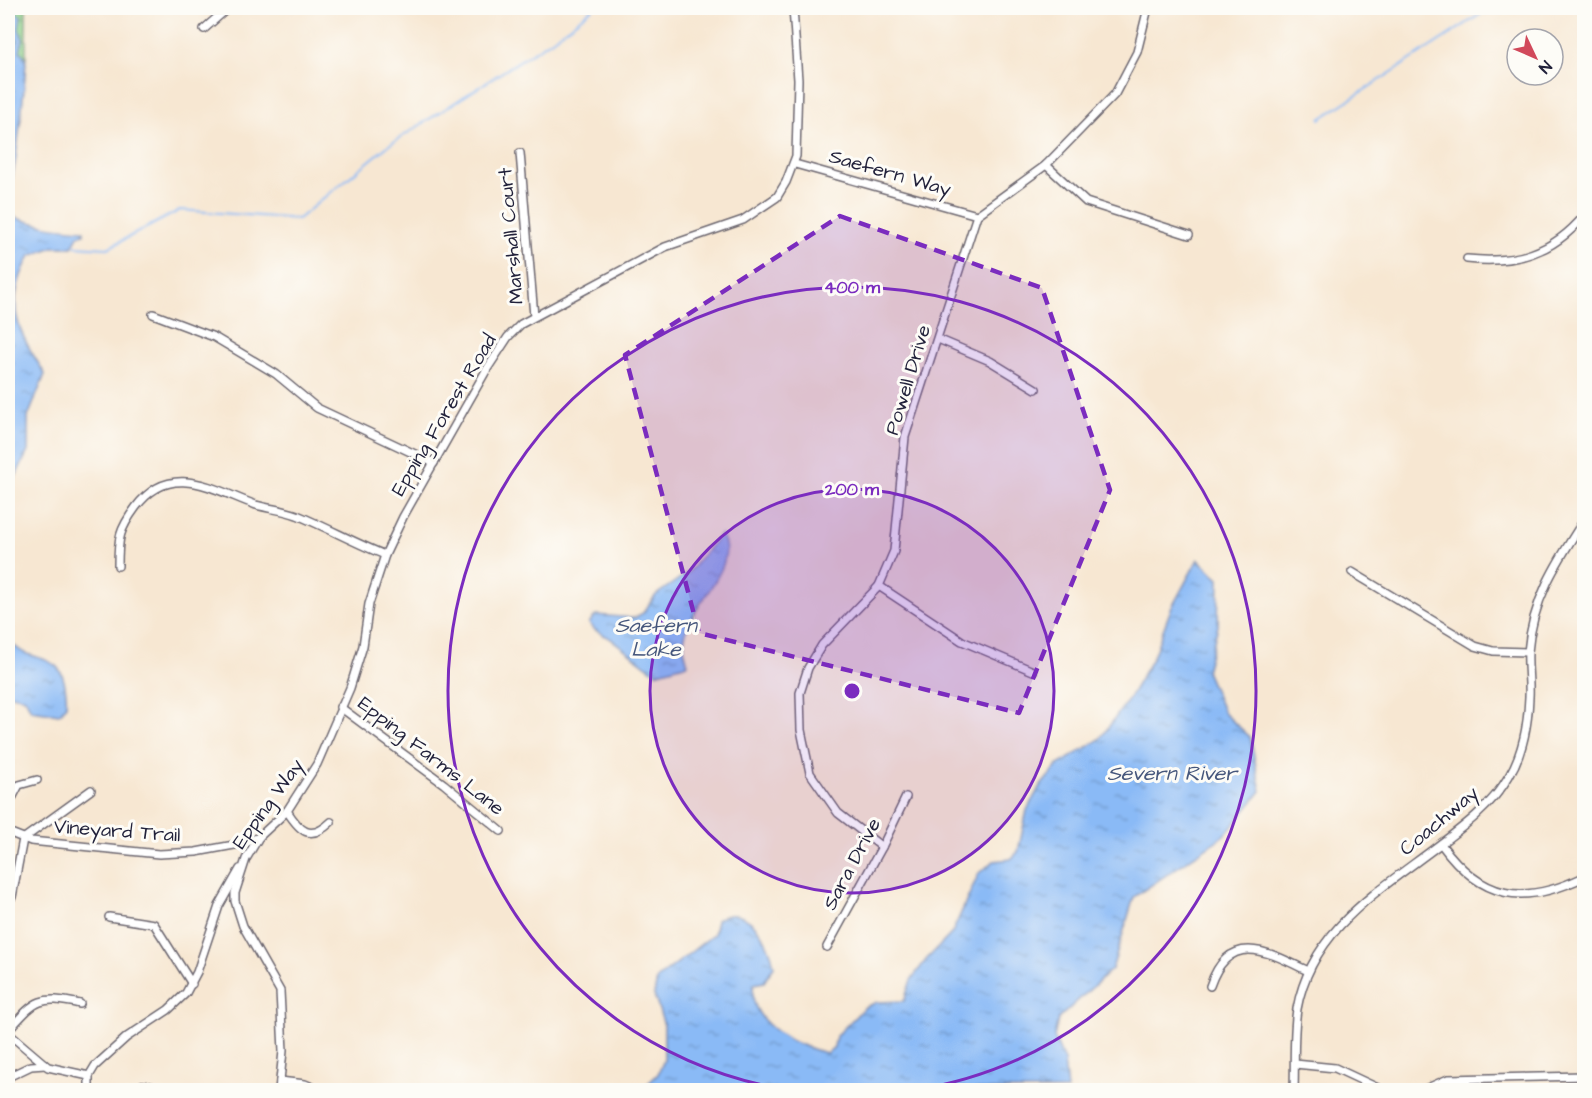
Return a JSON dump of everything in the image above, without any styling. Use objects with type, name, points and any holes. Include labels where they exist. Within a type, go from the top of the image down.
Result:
[{"type":"street","points":[[204,29],[228,8]]},
{"type":"street","name":"Epping Forest Road","points":[[340,707],[350,688],[360,657],[365,615],[385,555],[434,463],[508,338],[534,316],[665,247],[743,220],[777,197],[795,164],[798,80],[793,8]]},
{"type":"street","points":[[977,215],[1046,165],[1115,94],[1137,52],[1148,8]]},
{"type":"street","name":"Marshall Court","points":[[520,153],[534,316]]},
{"type":"street","name":"Saefern Way","points":[[795,164],[977,215]]},
{"type":"street","points":[[1046,165],[1086,202],[1189,235]]},
{"type":"street","name":"Powell Drive","points":[[882,847],[838,813],[810,773],[801,730],[800,693],[808,668],[822,645],[879,586],[894,551],[905,437],[977,215]]},
{"type":"street","points":[[1467,259],[1513,260],[1547,248],[1584,216]]},
{"type":"street","points":[[153,314],[214,337],[275,373],[317,408],[434,463]]},
{"type":"street","points":[[938,339],[990,361],[1036,389]]},
{"type":"street","points":[[118,566],[118,542],[121,527],[143,497],[160,485],[186,481],[211,486],[256,505],[296,515],[385,555]]},
{"type":"street","name":"Coachway","points":[[1294,1090],[1298,1007],[1308,971],[1318,952],[1345,917],[1477,815],[1498,793],[1516,761],[1524,737],[1529,697],[1528,652],[1535,609],[1552,569],[1584,520]]},
{"type":"street","points":[[1352,572],[1475,646],[1493,651],[1528,652]]},
{"type":"street","points":[[879,586],[962,641],[1033,671]]},
{"type":"street","name":"Epping Way","points":[[279,1090],[283,1016],[280,992],[243,926],[235,901],[246,859],[259,837],[287,811],[317,764],[340,707]]},
{"type":"street","name":"Epping Farms Lane","points":[[340,707],[444,784],[501,831]]},
{"type":"street","points":[[8,806],[19,785],[37,780]]},
{"type":"street","points":[[12,897],[23,839],[91,790]]},
{"type":"street","name":"Sara Drive","points":[[827,947],[882,847],[906,797]]},
{"type":"street","points":[[287,811],[298,828],[309,833],[322,831],[331,822]]},
{"type":"street","name":"Vineyard Trail","points":[[8,832],[23,839],[141,854],[174,855],[245,843],[259,837]]},
{"type":"street","points":[[1440,844],[1464,873],[1491,889],[1529,895],[1547,892],[1584,877]]},
{"type":"street","points":[[89,1090],[91,1070],[121,1041],[174,1005],[192,984],[219,906],[246,859]]},
{"type":"street","points":[[109,917],[154,924],[192,984]]},
{"type":"street","points":[[1210,986],[1215,970],[1222,962],[1230,955],[1249,950],[1268,952],[1308,971]]},
{"type":"street","points":[[45,1065],[8,1032],[34,1005],[46,999],[80,1004]]},
{"type":"street","points":[[1294,1064],[1335,1068],[1382,1090]]},
{"type":"street","points":[[8,1077],[31,1066],[45,1065],[89,1076]]},
{"type":"street","points":[[1423,1090],[1448,1079],[1584,1076]]},
{"type":"street","points":[[280,1082],[305,1084],[319,1090]]},
{"type":"street","points":[[142,1085],[170,1090]]},
{"type":"highlighted area","points":[[840,216],[1042,288],[1110,490],[1019,713],[699,633],[625,355]]},
{"type":"green space","points":[[8,8],[26,8],[26,58],[8,95]]},
{"type":"water","points":[[15,13],[21,16],[19,29],[23,39],[20,51],[26,58],[21,120],[10,187],[11,209],[14,217],[49,226],[84,230],[84,234],[78,236],[72,247],[53,247],[30,256],[17,289],[15,303],[21,330],[45,374],[28,417],[28,451],[8,492],[8,55],[11,57],[18,40],[9,27]]},
{"type":"water","name":"Saefern Lake","points":[[721,534],[726,547],[724,560],[712,587],[687,628],[684,645],[688,664],[656,673],[611,639],[595,630],[589,623],[596,615],[634,618],[643,613],[656,595],[689,572]]},
{"type":"water","name":"Severn River","points":[[1198,559],[1219,579],[1218,626],[1206,671],[1224,713],[1250,737],[1261,791],[1225,835],[1134,897],[1112,969],[1058,1019],[1054,1037],[1064,1061],[1067,1090],[641,1090],[658,1074],[664,1060],[664,1025],[654,995],[657,979],[714,934],[717,920],[728,915],[747,919],[762,935],[767,945],[774,966],[764,982],[754,984],[753,998],[757,1010],[765,1021],[788,1039],[827,1053],[834,1047],[836,1036],[865,1007],[877,1002],[904,1001],[911,980],[926,960],[952,933],[979,873],[994,861],[1011,859],[1018,852],[1027,810],[1039,788],[1058,765],[1100,739],[1128,700],[1153,657],[1171,609]]},
{"type":"water","points":[[8,641],[22,652],[50,662],[60,670],[65,683],[66,700],[62,712],[59,714],[31,710],[25,698],[8,694]]},
{"type":"waterway","points":[[75,246],[108,248],[180,210],[298,219],[389,145],[552,40],[593,8]]},
{"type":"waterway","points":[[1320,119],[1481,14],[1483,8]]}]
